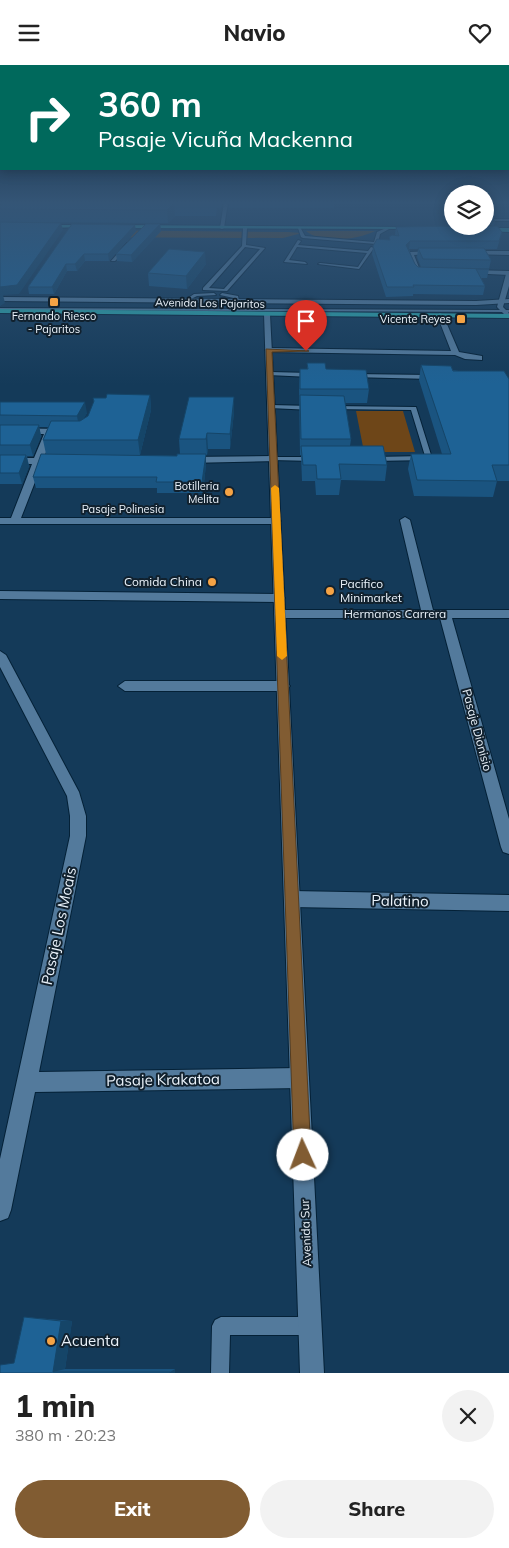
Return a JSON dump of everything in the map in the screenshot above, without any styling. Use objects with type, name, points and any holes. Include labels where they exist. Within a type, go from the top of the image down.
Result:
[{"type":"main road","name":"Avenida Los Pajaritos","points":[[0,310],[440,315],[506,308]]},
{"type":"street","points":[[414,263],[418,272],[436,272]]},
{"type":"street","points":[[464,272],[509,273],[506,308]]},
{"type":"street","points":[[21,299],[26,291]]},
{"type":"street","name":"Avenida Los Pajaritos","points":[[0,299],[476,303],[506,308]]},
{"type":"street","name":"Avenida Sur","points":[[267,314],[312,1373]]},
{"type":"street","points":[[440,315],[456,353]]},
{"type":"street","points":[[269,350],[456,353],[465,357],[479,358]]},
{"type":"street","points":[[0,431],[79,432]]},
{"type":"street","points":[[15,521],[49,432]]},
{"type":"street","points":[[176,460],[274,459]]},
{"type":"street","points":[[0,461],[68,461]]},
{"type":"street","points":[[405,520],[428,614]]},
{"type":"street","name":"Pasaje Polinesia","points":[[0,521],[276,521]]},
{"type":"street","name":"Hermanos Carrera","points":[[0,595],[428,614],[509,614]]},
{"type":"street","name":"Pasaje Dionisio","points":[[445,614],[509,847]]},
{"type":"street","name":"Pasaje Los Moais","points":[[0,655],[74,796],[78,816],[78,836],[0,1211]]},
{"type":"street","points":[[125,685],[283,686]]},
{"type":"street","name":"Palatino","points":[[292,899],[509,903]]},
{"type":"street","name":"Pasaje Krakatoa","points":[[26,1082],[299,1079]]},
{"type":"lane","points":[[229,263],[205,289],[233,295],[237,301]]},
{"type":"lane","points":[[186,300],[196,295],[223,292],[249,263]]},
{"type":"lane","points":[[320,264],[359,268],[362,263]]},
{"type":"lane","points":[[0,304],[506,308]]},
{"type":"lane","points":[[0,310],[506,308]]},
{"type":"lane","points":[[270,375],[320,375]]},
{"type":"lane","points":[[350,375],[439,377]]},
{"type":"lane","points":[[271,407],[319,408]]},
{"type":"lane","points":[[328,408],[414,408],[429,458],[361,459]]},
{"type":"lane","points":[[274,459],[322,459]]},
{"type":"lane","points":[[220,1373],[221,1326],[310,1327]]},
{"type":"shaded area","points":[[356,411],[403,411],[415,452],[364,452]]},
{"type":"building","points":[[0,263],[33,263],[17,285],[0,287]]},
{"type":"building","points":[[45,263],[76,263],[66,264],[52,287],[28,287]]},
{"type":"building","points":[[157,263],[196,263],[186,276],[148,273]]},
{"type":"building","points":[[379,263],[415,263],[418,267],[489,269],[476,269],[485,286],[413,285],[414,287],[387,287]]},
{"type":"building","points":[[307,363],[325,363],[326,369],[366,370],[369,389],[300,389],[300,369],[308,369]]},
{"type":"building","points":[[421,365],[451,366],[453,371],[504,371],[509,379],[509,465],[492,465],[497,481],[417,480],[411,454],[451,454]]},
{"type":"building","points":[[107,394],[150,395],[138,440],[43,440],[51,421],[80,421],[88,416],[94,401],[93,398],[106,398]]},
{"type":"building","points":[[300,395],[344,396],[351,439],[301,439]]},
{"type":"building","points":[[189,397],[234,397],[230,434],[207,433],[206,439],[179,439]]},
{"type":"building","points":[[0,402],[85,402],[77,416],[0,415]]},
{"type":"building","points":[[0,425],[39,425],[30,445],[0,445]]},
{"type":"building","points":[[301,446],[383,446],[387,465],[339,464],[341,479],[317,479],[316,465],[303,465]]},
{"type":"building","points":[[41,454],[177,456],[177,454],[206,454],[202,482],[156,482],[157,477],[33,477]]},
{"type":"building","points":[[0,455],[26,455],[19,473],[0,473]]},
{"type":"building","name":"Acuenta","points":[[24,1317],[61,1321],[53,1372],[170,1373],[0,1373],[0,1365],[14,1363]]},
{"type":"slow traffic","points":[[275,488],[282,656]]},
{"type":"place","name":"Fernando Riesco - Pajaritos","points":[[54,302]]},
{"type":"place","name":"Vicente Reyes","points":[[461,319]]},
{"type":"place","name":"Botilleria Melita","points":[[229,492]]},
{"type":"place","name":"Comida China","points":[[212,582]]},
{"type":"place","name":"Pacifico Minimarket","points":[[330,591]]},
{"type":"place","name":"Acuenta","points":[[51,1341]]},
{"type":"route","points":[[303,1155],[269,350],[306,351]]}]
